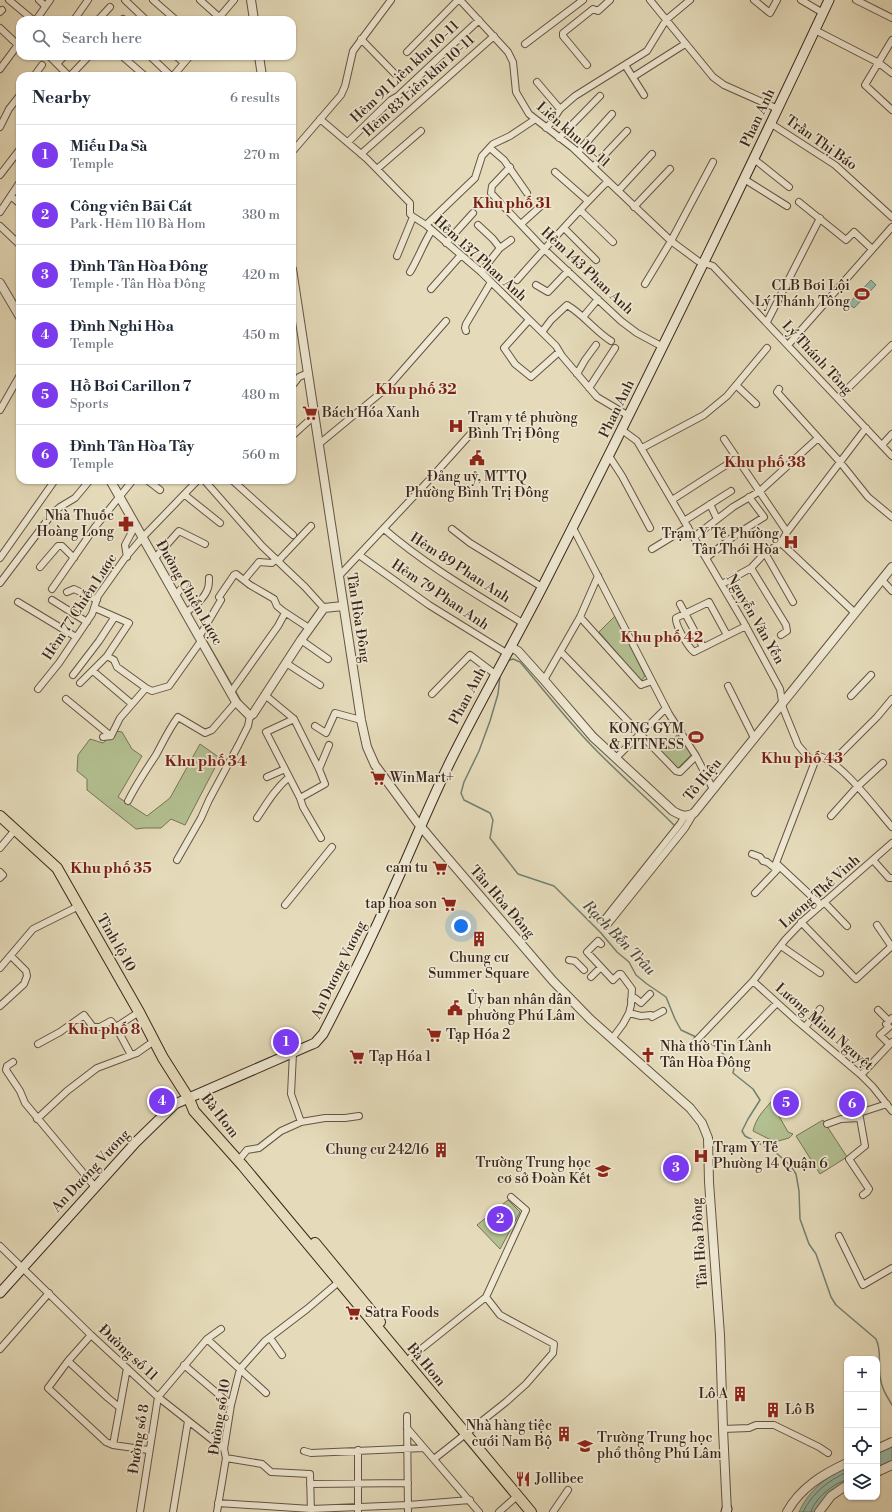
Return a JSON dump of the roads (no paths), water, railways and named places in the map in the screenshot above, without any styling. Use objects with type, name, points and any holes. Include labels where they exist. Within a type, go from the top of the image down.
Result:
[{"type":"main road","name":"Phan Anh","points":[[421,826],[450,762],[495,674],[524,624],[705,263],[829,0]]},
{"type":"main road","name":"Tỉnh lộ 10","points":[[0,816],[57,868],[139,1012],[163,1058],[189,1099]]},
{"type":"main road","name":"An Dương Vương","points":[[0,1293],[136,1142],[175,1104],[315,1043],[323,1034],[368,944],[421,826]]},
{"type":"main road","name":"Bà Hom","points":[[189,1099],[200,1106],[240,1159],[469,1433],[539,1512]]},
{"type":"main road","name":"Bà Hom","points":[[341,1279],[410,1358],[531,1512]]},
{"type":"street","points":[[9,0],[29,16]]},
{"type":"street","points":[[39,0],[45,6]]},
{"type":"street","points":[[37,16],[50,0]]},
{"type":"street","points":[[77,16],[88,0]]},
{"type":"street","points":[[125,0],[142,16]]},
{"type":"street","points":[[154,0],[172,16]]},
{"type":"street","points":[[200,0],[215,16]]},
{"type":"street","points":[[221,16],[234,0]]},
{"type":"street","points":[[251,0],[253,16]]},
{"type":"street","points":[[296,147],[341,95],[345,86],[353,51],[391,0]]},
{"type":"street","points":[[407,52],[459,0]]},
{"type":"street","name":"Liên khu 10-11","points":[[459,0],[508,52],[513,62],[516,92],[528,114],[578,152],[671,242],[698,261],[705,263]]},
{"type":"street","points":[[525,44],[584,0],[593,9],[598,11],[610,0]]},
{"type":"street","points":[[650,0],[706,70],[718,81],[778,109]]},
{"type":"street","points":[[546,128],[560,109],[575,96],[647,51],[666,20],[690,0]]},
{"type":"street","points":[[754,0],[770,13],[777,0]]},
{"type":"street","points":[[801,0],[823,13]]},
{"type":"street","points":[[856,0],[892,18]]},
{"type":"street","points":[[102,16],[110,7]]},
{"type":"street","points":[[587,65],[563,36],[563,34],[593,9]]},
{"type":"street","name":"Hẻm 91 Liên khu 10-11","points":[[348,142],[390,100],[398,96],[479,20]]},
{"type":"street","points":[[0,28],[16,41]]},
{"type":"street","points":[[815,30],[879,63],[892,73]]},
{"type":"street","name":"Hẻm 83 Liên khu 10-11","points":[[361,154],[494,36]]},
{"type":"street","points":[[361,39],[395,74]]},
{"type":"street","points":[[892,40],[865,85],[892,110]]},
{"type":"street","points":[[633,77],[685,44]]},
{"type":"street","points":[[0,69],[16,47]]},
{"type":"street","points":[[53,60],[66,72]]},
{"type":"street","points":[[57,64],[60,60]]},
{"type":"street","points":[[74,72],[84,60]]},
{"type":"street","points":[[127,60],[140,72]]},
{"type":"street","points":[[154,60],[168,72]]},
{"type":"street","points":[[181,60],[184,63]]},
{"type":"street","points":[[176,72],[187,60]]},
{"type":"street","points":[[260,60],[261,72]]},
{"type":"street","points":[[37,72],[42,65]]},
{"type":"street","points":[[625,65],[644,95]]},
{"type":"street","points":[[537,82],[560,109]]},
{"type":"street","points":[[560,138],[600,96]]},
{"type":"street","points":[[0,127],[9,109],[16,99]]},
{"type":"street","points":[[578,152],[612,114]]},
{"type":"street","name":"Hẻm 137 Phan Anh","points":[[320,119],[361,154],[410,203],[410,214],[413,217],[426,225],[481,272],[556,346],[559,352],[597,397],[629,416]]},
{"type":"street","points":[[426,225],[475,178],[482,156],[493,144],[510,136],[534,120]]},
{"type":"street","name":"Trần Thị Báo","points":[[770,123],[835,165],[892,217]]},
{"type":"street","points":[[377,169],[421,131]]},
{"type":"street","points":[[593,167],[627,131]]},
{"type":"street","points":[[490,148],[510,167],[526,193]]},
{"type":"street","points":[[618,191],[652,154]]},
{"type":"street","points":[[0,176],[16,155]]},
{"type":"street","points":[[754,159],[789,186]]},
{"type":"street","points":[[645,284],[671,242],[713,162]]},
{"type":"street","name":"Hẻm 143 Phan Anh","points":[[510,167],[492,186],[491,193],[544,249],[621,321],[637,333],[663,347]]},
{"type":"street","points":[[634,207],[670,169]]},
{"type":"street","points":[[555,172],[588,201]]},
{"type":"street","points":[[744,179],[787,206]]},
{"type":"street","points":[[517,280],[608,181]]},
{"type":"street","points":[[0,212],[16,188]]},
{"type":"street","points":[[11,196],[16,200]]},
{"type":"street","points":[[799,202],[846,240],[854,232],[872,249]]},
{"type":"street","points":[[521,224],[542,205]]},
{"type":"street","points":[[580,210],[613,242]]},
{"type":"street","points":[[446,243],[472,213]]},
{"type":"street","points":[[397,256],[413,217]]},
{"type":"street","points":[[767,322],[820,218]]},
{"type":"street","points":[[478,225],[494,239],[500,248]]},
{"type":"street","points":[[0,226],[16,241]]},
{"type":"street","points":[[788,345],[892,227]]},
{"type":"street","points":[[564,228],[596,260]]},
{"type":"street","points":[[410,272],[432,230]]},
{"type":"street","points":[[481,272],[500,248],[511,240]]},
{"type":"street","points":[[431,289],[461,255]]},
{"type":"street","name":"Lý Thánh Tông","points":[[705,263],[713,266],[892,456]]},
{"type":"street","points":[[536,286],[548,292],[568,271]]},
{"type":"street","points":[[0,282],[16,310]]},
{"type":"street","points":[[466,331],[466,324],[490,282]]},
{"type":"street","name":"Tân Hòa Đông","points":[[296,295],[361,720],[372,759],[379,771],[421,826],[553,981],[590,1020],[690,1108],[702,1123],[707,1134],[709,1189],[720,1335],[727,1511]]},
{"type":"street","points":[[583,317],[598,299]]},
{"type":"street","points":[[542,332],[551,320],[567,306],[583,317],[600,334],[610,341]]},
{"type":"street","points":[[319,444],[388,387],[446,320]]},
{"type":"street","points":[[530,320],[504,348],[515,364],[531,377],[559,352]]},
{"type":"street","points":[[577,374],[596,345]]},
{"type":"street","points":[[838,398],[892,345]]},
{"type":"street","points":[[589,388],[615,348]]},
{"type":"street","points":[[642,448],[704,415],[727,396],[767,348]]},
{"type":"street","points":[[296,381],[299,377],[308,373]]},
{"type":"street","points":[[1,407],[16,383]]},
{"type":"street","points":[[736,385],[756,404]]},
{"type":"street","points":[[779,389],[776,392],[840,462],[868,496],[892,517]]},
{"type":"street","points":[[296,432],[314,416]]},
{"type":"street","points":[[722,584],[751,568],[765,553],[782,543],[786,532],[866,428]]},
{"type":"street","points":[[339,576],[474,430]]},
{"type":"street","name":"Nguyễn Văn Yến","points":[[622,430],[634,437],[642,448],[722,584],[780,689],[783,708],[798,745],[814,764],[776,866]]},
{"type":"street","points":[[882,444],[892,434]]},
{"type":"street","points":[[694,537],[733,506],[760,492],[818,438]]},
{"type":"street","points":[[724,439],[786,532]]},
{"type":"street","points":[[609,456],[622,476],[650,528]]},
{"type":"street","points":[[672,500],[738,458]]},
{"type":"street","points":[[0,558],[52,484]]},
{"type":"street","points":[[0,583],[52,514],[75,498],[87,484]]},
{"type":"street","name":"Đường Chiến Lược","points":[[114,484],[122,493],[135,526],[157,557],[175,596],[188,612],[233,689],[236,702],[246,714],[250,716]]},
{"type":"street","points":[[52,589],[95,527],[130,484]]},
{"type":"street","points":[[152,484],[160,490]]},
{"type":"street","name":"Hẻm 77 Chiến Lược","points":[[38,689],[59,663],[87,622],[95,608],[98,596],[143,536],[194,484]]},
{"type":"street","points":[[207,484],[324,608]]},
{"type":"street","points":[[236,484],[293,535]]},
{"type":"street","points":[[684,520],[731,491]]},
{"type":"street","points":[[185,494],[220,523]]},
{"type":"street","points":[[706,558],[734,536],[764,517],[749,497]]},
{"type":"street","points":[[710,504],[717,519]]},
{"type":"street","points":[[127,557],[125,545],[135,526]]},
{"type":"street","points":[[244,580],[259,562],[272,563],[277,560],[311,526]]},
{"type":"street","points":[[572,526],[666,708],[678,730],[696,756],[713,789]]},
{"type":"street","points":[[652,549],[688,527]]},
{"type":"street","name":"Hẻm 89 Phan Anh","points":[[384,529],[405,547],[431,565],[524,624]]},
{"type":"street","points":[[452,529],[470,543],[542,587]]},
{"type":"street","points":[[157,557],[179,531],[205,544]]},
{"type":"street","points":[[782,543],[855,613]]},
{"type":"street","points":[[40,567],[58,546],[62,546],[74,558]]},
{"type":"street","points":[[765,553],[793,602]]},
{"type":"street","name":"Hẻm 79 Phan Anh","points":[[359,555],[429,605],[510,650]]},
{"type":"street","name":"Tô Hiệu","points":[[510,650],[518,652],[593,737],[673,811],[684,816],[690,816],[694,813],[892,567]]},
{"type":"street","points":[[751,568],[786,625],[787,631],[781,635]]},
{"type":"street","points":[[107,656],[114,660],[117,667],[152,691],[169,686],[201,636],[220,598],[236,574],[250,585],[274,599],[277,606],[285,613],[309,628]]},
{"type":"street","points":[[544,680],[580,617],[598,576]]},
{"type":"street","points":[[188,612],[206,592],[209,578]]},
{"type":"street","points":[[882,580],[892,591]]},
{"type":"street","points":[[175,596],[184,586]]},
{"type":"street","points":[[67,592],[74,589],[87,594],[96,600]]},
{"type":"street","points":[[52,600],[87,622]]},
{"type":"street","points":[[18,602],[76,637]]},
{"type":"street","points":[[727,635],[709,602],[684,613],[675,619],[682,635],[693,652],[746,626]]},
{"type":"street","points":[[680,604],[703,648]]},
{"type":"street","points":[[177,860],[201,818],[208,800],[248,726],[250,716],[253,714],[309,628],[324,608],[343,606]]},
{"type":"street","points":[[80,682],[107,656],[129,623],[114,618],[95,608]]},
{"type":"street","points":[[233,689],[278,626],[285,613]]},
{"type":"street","points":[[580,617],[641,685],[652,681]]},
{"type":"street","points":[[72,675],[99,641],[114,618]]},
{"type":"street","points":[[301,640],[328,658]]},
{"type":"street","points":[[561,652],[676,771],[680,772],[696,756]]},
{"type":"street","points":[[432,694],[470,655],[495,674]]},
{"type":"street","points":[[286,663],[320,685]]},
{"type":"street","points":[[93,671],[132,704]]},
{"type":"street","points":[[851,696],[871,675]]},
{"type":"street","points":[[728,686],[754,738]]},
{"type":"street","points":[[111,736],[120,718],[146,688]]},
{"type":"street","points":[[265,695],[294,719],[325,784],[300,798]]},
{"type":"street","points":[[66,699],[111,736]]},
{"type":"street","points":[[832,762],[877,717],[892,699]]},
{"type":"street","points":[[128,801],[134,787],[178,717],[205,733],[212,730],[236,702]]},
{"type":"street","points":[[616,758],[666,708]]},
{"type":"street","points":[[315,726],[326,732],[335,713],[361,720]]},
{"type":"street","points":[[294,719],[266,732],[300,798],[303,807],[321,838]]},
{"type":"street","points":[[103,737],[111,736]]},
{"type":"street","points":[[319,769],[329,745]]},
{"type":"street","points":[[820,756],[832,762],[857,787],[892,827]]},
{"type":"street","points":[[831,816],[857,787],[883,763]]},
{"type":"street","points":[[267,777],[285,769]]},
{"type":"street","points":[[257,818],[272,797],[275,790],[289,777]]},
{"type":"street","points":[[684,816],[680,824],[606,922],[685,828],[694,813]]},
{"type":"street","points":[[0,848],[15,830]]},
{"type":"street","name":"Lương Thế Vinh","points":[[696,1041],[754,981],[801,922],[892,843]]},
{"type":"street","points":[[285,905],[332,847]]},
{"type":"street","points":[[752,854],[760,857],[763,861],[776,866],[847,926]]},
{"type":"street","points":[[873,860],[889,878],[892,878]]},
{"type":"street","points":[[755,893],[776,866]]},
{"type":"street","points":[[0,872],[3,875],[0,878]]},
{"type":"street","points":[[0,968],[33,929],[79,906]]},
{"type":"street","points":[[801,922],[856,979],[892,947],[876,925]]},
{"type":"street","points":[[601,944],[598,941],[587,952],[613,980],[619,974],[625,978],[632,989],[630,1013],[612,1039]]},
{"type":"street","points":[[781,946],[820,973]]},
{"type":"street","points":[[0,1006],[24,984],[27,976],[26,971],[11,956]]},
{"type":"street","points":[[569,960],[575,961],[584,970]]},
{"type":"street","points":[[591,977],[601,967]]},
{"type":"street","name":"Lương Minh Nguyệt","points":[[754,981],[805,1028],[861,1075],[873,1087],[892,1111]]},
{"type":"street","points":[[631,1000],[635,998],[641,1002],[650,994]]},
{"type":"street","points":[[741,1040],[777,1003]]},
{"type":"street","points":[[805,1028],[820,1009]]},
{"type":"street","points":[[630,1013],[641,1016],[651,1015],[652,1017],[663,1010]]},
{"type":"street","points":[[861,1075],[891,1043],[880,1035],[889,1027],[889,1021],[878,1010]]},
{"type":"street","points":[[116,1027],[139,1012]]},
{"type":"street","points":[[38,1044],[84,1016],[92,1027],[100,1027],[111,1021],[132,1055]]},
{"type":"street","points":[[37,1119],[67,1091],[97,1068],[137,1053],[154,1041]]},
{"type":"street","points":[[293,1053],[291,1094],[301,1122]]},
{"type":"street","points":[[13,1062],[7,1066],[6,1070],[20,1091],[25,1103],[95,1187]]},
{"type":"street","points":[[863,1195],[869,1189],[849,1159],[865,1146],[859,1113],[887,1104]]},
{"type":"street","points":[[240,1159],[247,1150],[259,1148],[281,1131],[301,1122],[325,1118],[359,1116]]},
{"type":"street","points":[[827,1124],[841,1119],[860,1118]]},
{"type":"street","points":[[410,1358],[486,1297],[526,1210],[510,1196]]},
{"type":"street","points":[[839,1236],[863,1285],[892,1268]]},
{"type":"street","name":"Đường số 11","points":[[0,1246],[91,1335],[158,1397],[224,1449]]},
{"type":"street","name":"Đường số 10","points":[[217,1512],[226,1458],[224,1449],[231,1405],[240,1369],[265,1341],[307,1309],[341,1279]]},
{"type":"street","points":[[0,1349],[49,1294]]},
{"type":"street","points":[[434,1459],[469,1433],[506,1402],[526,1384],[553,1353],[554,1344],[500,1314],[486,1297]]},
{"type":"street","name":"Đường số 8","points":[[140,1512],[148,1450],[158,1397],[207,1339],[221,1329]]},
{"type":"street","points":[[91,1335],[68,1361],[48,1388],[106,1442],[113,1445],[148,1450]]},
{"type":"street","points":[[270,1338],[282,1355]]},
{"type":"street","points":[[207,1339],[266,1393]]},
{"type":"street","points":[[68,1361],[119,1407]]},
{"type":"street","points":[[184,1365],[231,1405]]},
{"type":"street","points":[[113,1445],[127,1368]]},
{"type":"street","points":[[407,1416],[408,1512]]},
{"type":"street","points":[[172,1512],[188,1421]]},
{"type":"street","points":[[723,1429],[749,1428],[756,1425],[774,1425],[828,1453]]},
{"type":"street","points":[[407,1428],[479,1512]]},
{"type":"street","points":[[880,1448],[892,1442]]},
{"type":"street","points":[[304,1451],[311,1453],[424,1448]]},
{"type":"street","points":[[358,1450],[358,1510]]},
{"type":"street","points":[[226,1458],[262,1464],[271,1472],[310,1474],[311,1510]]},
{"type":"street","points":[[787,1512],[800,1494],[818,1479],[845,1464]]},
{"type":"street","points":[[880,1471],[892,1465]]},
{"type":"street","points":[[310,1484],[408,1483]]},
{"type":"street","points":[[819,1512],[831,1496],[844,1487]]},
{"type":"street","points":[[554,1512],[568,1490]]},
{"type":"street","points":[[499,1512],[517,1496]]},
{"type":"street","points":[[218,1503],[311,1510],[358,1510],[470,1500]]},
{"type":"water","name":"CLB Bơi Lội Lý Thánh Tông","points":[[871,280],[876,285],[854,308],[848,304]]},
{"type":"water","points":[[892,1447],[892,1462],[880,1468],[880,1464],[880,1452]]},
{"type":"water","points":[[844,1469],[844,1485],[823,1500],[814,1512],[799,1512],[807,1498],[818,1485]]},
{"type":"waterway","points":[[207,642],[233,687]]},
{"type":"waterway","points":[[507,661],[513,659],[520,662],[582,736],[674,825]]},
{"type":"waterway","name":"Rạch Bến Trâu","points":[[500,676],[498,694],[490,721],[479,751],[464,782],[461,793],[464,800],[490,813],[493,820],[490,838],[518,874],[554,886],[601,933],[617,952],[629,962],[636,975],[666,997],[681,1030],[696,1037]]},
{"type":"waterway","points":[[235,690],[242,703]]},
{"type":"waterway","name":"Rạch Bến Trâu","points":[[701,1039],[717,1047],[729,1061],[735,1064],[733,1073],[753,1089],[760,1100],[742,1131],[745,1136],[774,1151],[790,1165],[796,1174],[799,1191],[800,1219],[809,1244],[816,1254],[831,1297],[836,1305],[876,1339],[879,1348],[881,1384],[892,1405]]},
{"type":"place","name":"CLB Bơi Lội Lý Thánh Tông","points":[[862,294]]},
{"type":"place","name":"Bách Hóa Xanh","points":[[310,413]]},
{"type":"place","name":"Trạm y tế phường Bình Trị Đông","points":[[456,426]]},
{"type":"place","name":"Đảng uỷ, MTTQ Phường Bình Trị Đông","points":[[477,458]]},
{"type":"place","name":"Nhà Thuốc Hoàng Long","points":[[126,524]]},
{"type":"place","name":"Trạm Y Tế Phường Tân Thới Hòa","points":[[791,542]]},
{"type":"place","name":"KONG GYM & FITNESS","points":[[696,737]]},
{"type":"place","name":"WinMart+","points":[[378,778]]},
{"type":"place","name":"cam tu","points":[[440,868]]},
{"type":"place","name":"tap hoa son","points":[[449,904]]},
{"type":"place","name":"Chung cư Summer Square","points":[[479,939]]},
{"type":"place","name":"Ủy ban nhân dân phường Phú Lâm","points":[[455,1008]]},
{"type":"place","name":"Tạp Hóa 2","points":[[434,1035]]},
{"type":"place","name":"Miếu Da Sà","points":[[286,1042]]},
{"type":"place","name":"Nhà thờ Tin Lành Tân Hòa Đông","points":[[648,1055]]},
{"type":"place","name":"Tạp Hóa 1","points":[[357,1057]]},
{"type":"place","name":"Đình Nghi Hòa","points":[[162,1101]]},
{"type":"place","name":"Hồ Bơi Carillon 7","points":[[786,1103]]},
{"type":"place","name":"Đình Tân Hòa Tây","points":[[852,1104]]},
{"type":"place","name":"Chung cư 242/16","points":[[441,1150]]},
{"type":"place","name":"Trạm Y Tế Phường 14 Quận 6","points":[[701,1156]]},
{"type":"place","name":"Đình Tân Hòa Đông","points":[[676,1168]]},
{"type":"place","name":"Trường Trung học cơ sở Đoàn Kết","points":[[603,1171]]},
{"type":"place","name":"Công viên Bãi Cát","points":[[500,1219]]},
{"type":"place","name":"Satra Foods","points":[[353,1313]]},
{"type":"place","name":"Lô A","points":[[740,1394]]},
{"type":"place","name":"Lô B","points":[[773,1410]]},
{"type":"place","name":"Nhà hàng tiệc cưới Nam Bộ","points":[[564,1434]]},
{"type":"place","name":"Trường Trung học phổ thông Phú Lâm","points":[[585,1446]]},
{"type":"place","name":"Jollibee","points":[[523,1479]]},
{"type":"district","name":"Khu phố 31","points":[[512,203]]},
{"type":"district","name":"Khu phố 32","points":[[416,389]]},
{"type":"district","name":"Khu phố 38","points":[[765,462]]},
{"type":"district","name":"Khu phố 42","points":[[662,637]]},
{"type":"district","name":"Khu phố 43","points":[[802,758]]},
{"type":"district","name":"Khu phố 34","points":[[206,761]]},
{"type":"district","name":"Khu phố 35","points":[[111,868]]},
{"type":"district","name":"Khu phố 8","points":[[104,1029]]}]
